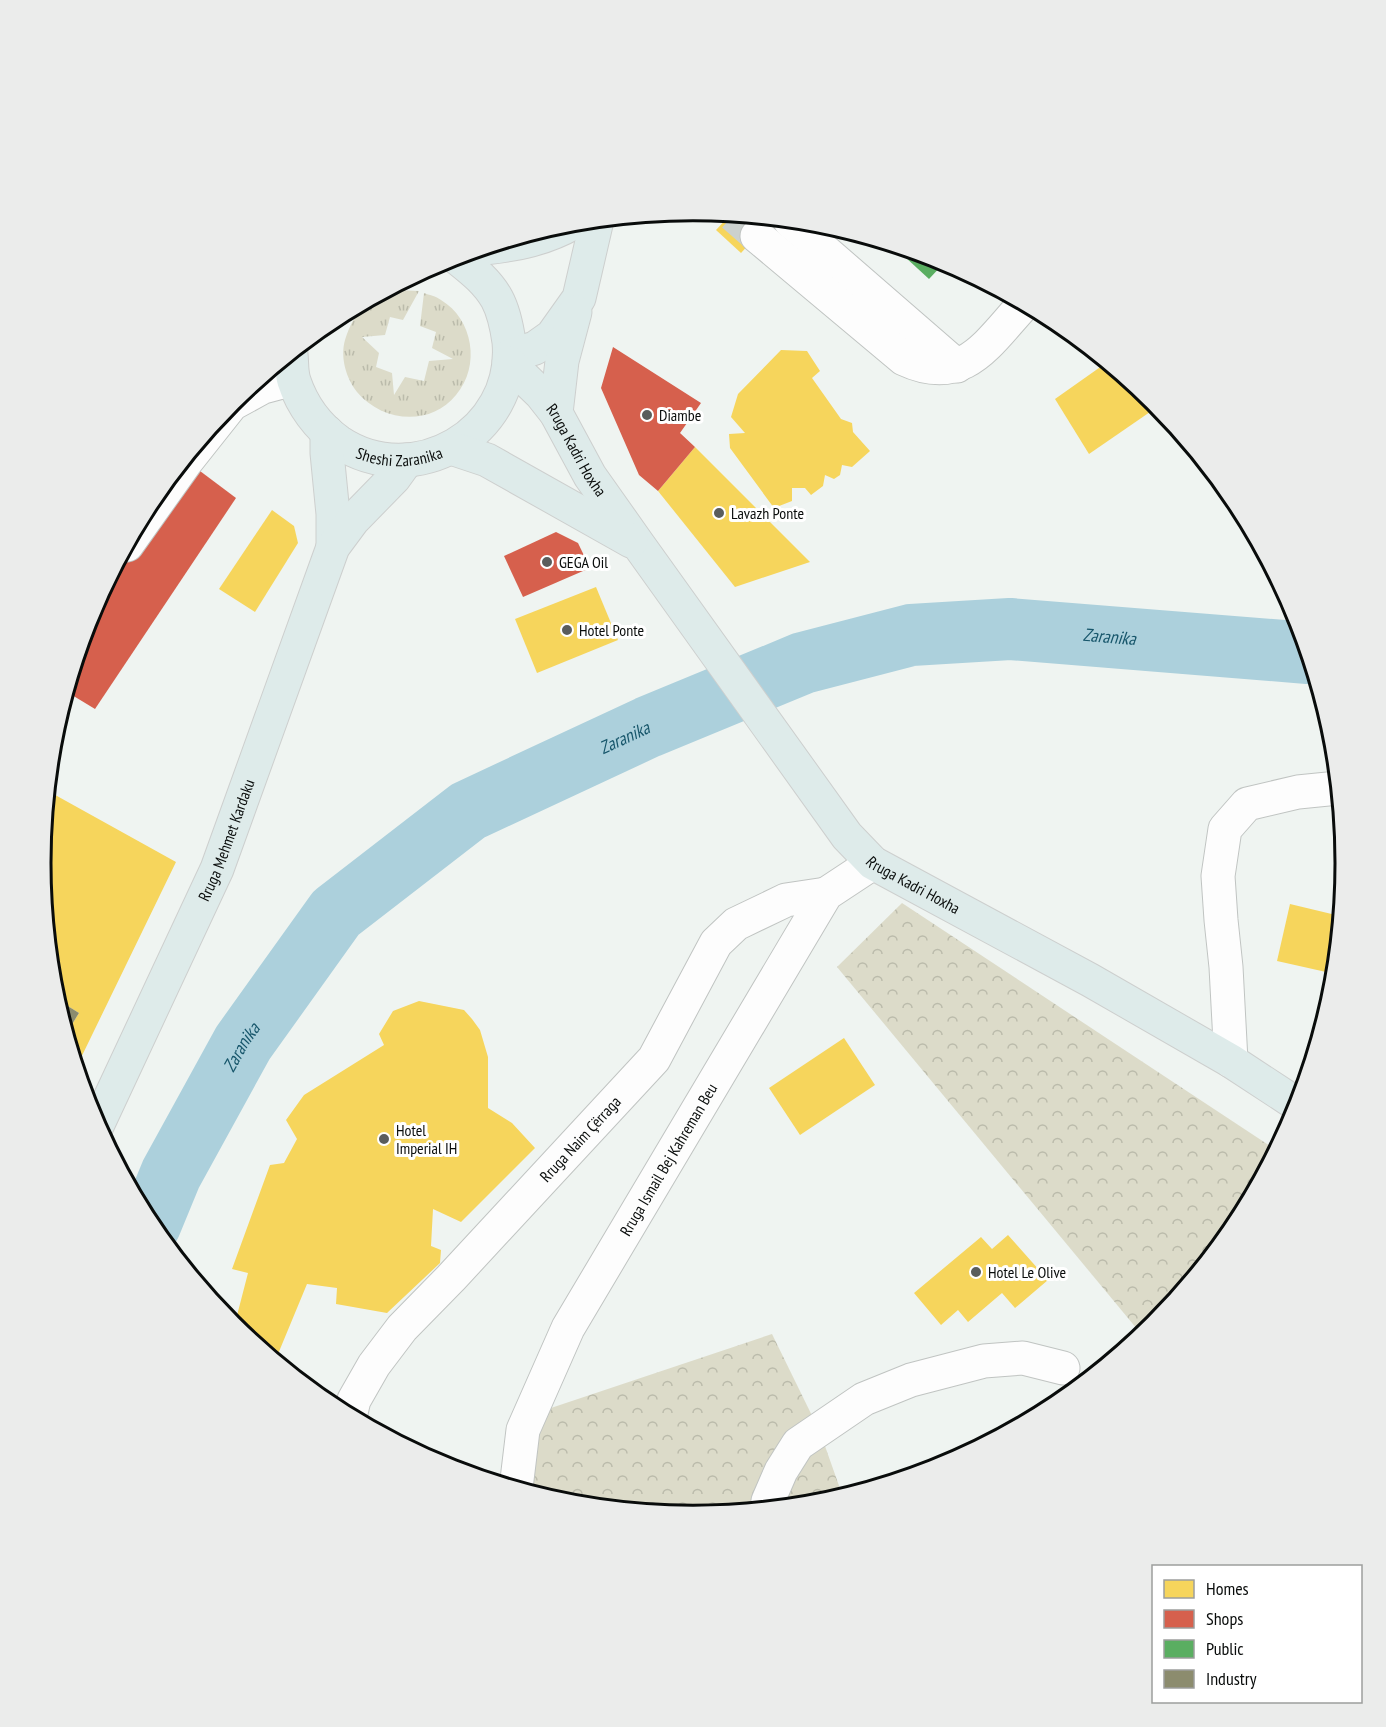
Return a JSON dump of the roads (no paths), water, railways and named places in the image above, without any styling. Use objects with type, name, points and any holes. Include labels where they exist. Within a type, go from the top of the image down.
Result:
[{"type":"main road","points":[[556,414],[562,361],[595,229]]},
{"type":"main road","name":"Sheshi Zaranika","points":[[292,366],[304,404],[327,432],[348,447],[381,459],[407,460],[434,455],[451,448],[474,432],[493,410],[505,385],[509,359],[507,327],[497,299],[479,275],[465,264]]},
{"type":"main road","points":[[509,359],[535,348],[552,336],[579,298]]},
{"type":"main road","name":"Rruga Kadri Hoxha","points":[[509,359],[542,394],[556,414],[590,476],[847,836],[873,863],[1090,980],[1231,1061],[1290,1100]]},
{"type":"main road","name":"Rruga Mehmet Kardaku","points":[[327,432],[333,547]]},
{"type":"main road","name":"Rruga Kadri Hoxha","points":[[451,448],[487,460],[638,544]]},
{"type":"main road","name":"Rruga Mehmet Kardaku","points":[[102,1114],[217,869],[333,547],[353,520],[394,478],[407,460]]},
{"type":"street","points":[[802,231],[957,366]]},
{"type":"street","points":[[758,236],[904,359],[918,366],[932,369],[949,368],[968,362],[1018,310]]},
{"type":"street","points":[[266,385],[292,366]]},
{"type":"street","points":[[1231,1061],[1218,876],[1225,829],[1247,804],[1298,792],[1331,789]]},
{"type":"street","name":"Rruga Ismail Bej Kahreman Beu","points":[[517,1481],[523,1430],[568,1328],[826,894],[873,863]]},
{"type":"street","name":"Rruga Naim Çërraga","points":[[352,1407],[374,1365],[402,1328],[654,1059],[700,969],[716,943],[736,924],[786,900],[826,894]]},
{"type":"street","points":[[768,1501],[781,1471],[798,1444],[864,1399],[911,1380],[984,1361],[1023,1358],[1063,1368]]},
{"type":"waterway","name":"Zaranika","points":[[155,1213],[171,1174],[243,1043],[336,913],[468,811],[648,727],[803,663],[911,635],[1010,629],[1299,652]]},
{"type":"tunnel","points":[[743,224],[757,236]]},
{"type":"place","name":"Diambe","points":[[647,415]]},
{"type":"place","name":"Lavazh Ponte","points":[[719,513]]},
{"type":"place","name":"GEGA Oil","points":[[547,562]]},
{"type":"place","name":"Hotel Ponte","points":[[567,630]]},
{"type":"place","name":"Hotel Imperial IH","points":[[384,1139]]},
{"type":"place","name":"Hotel Le Olive","points":[[976,1272]]}]
